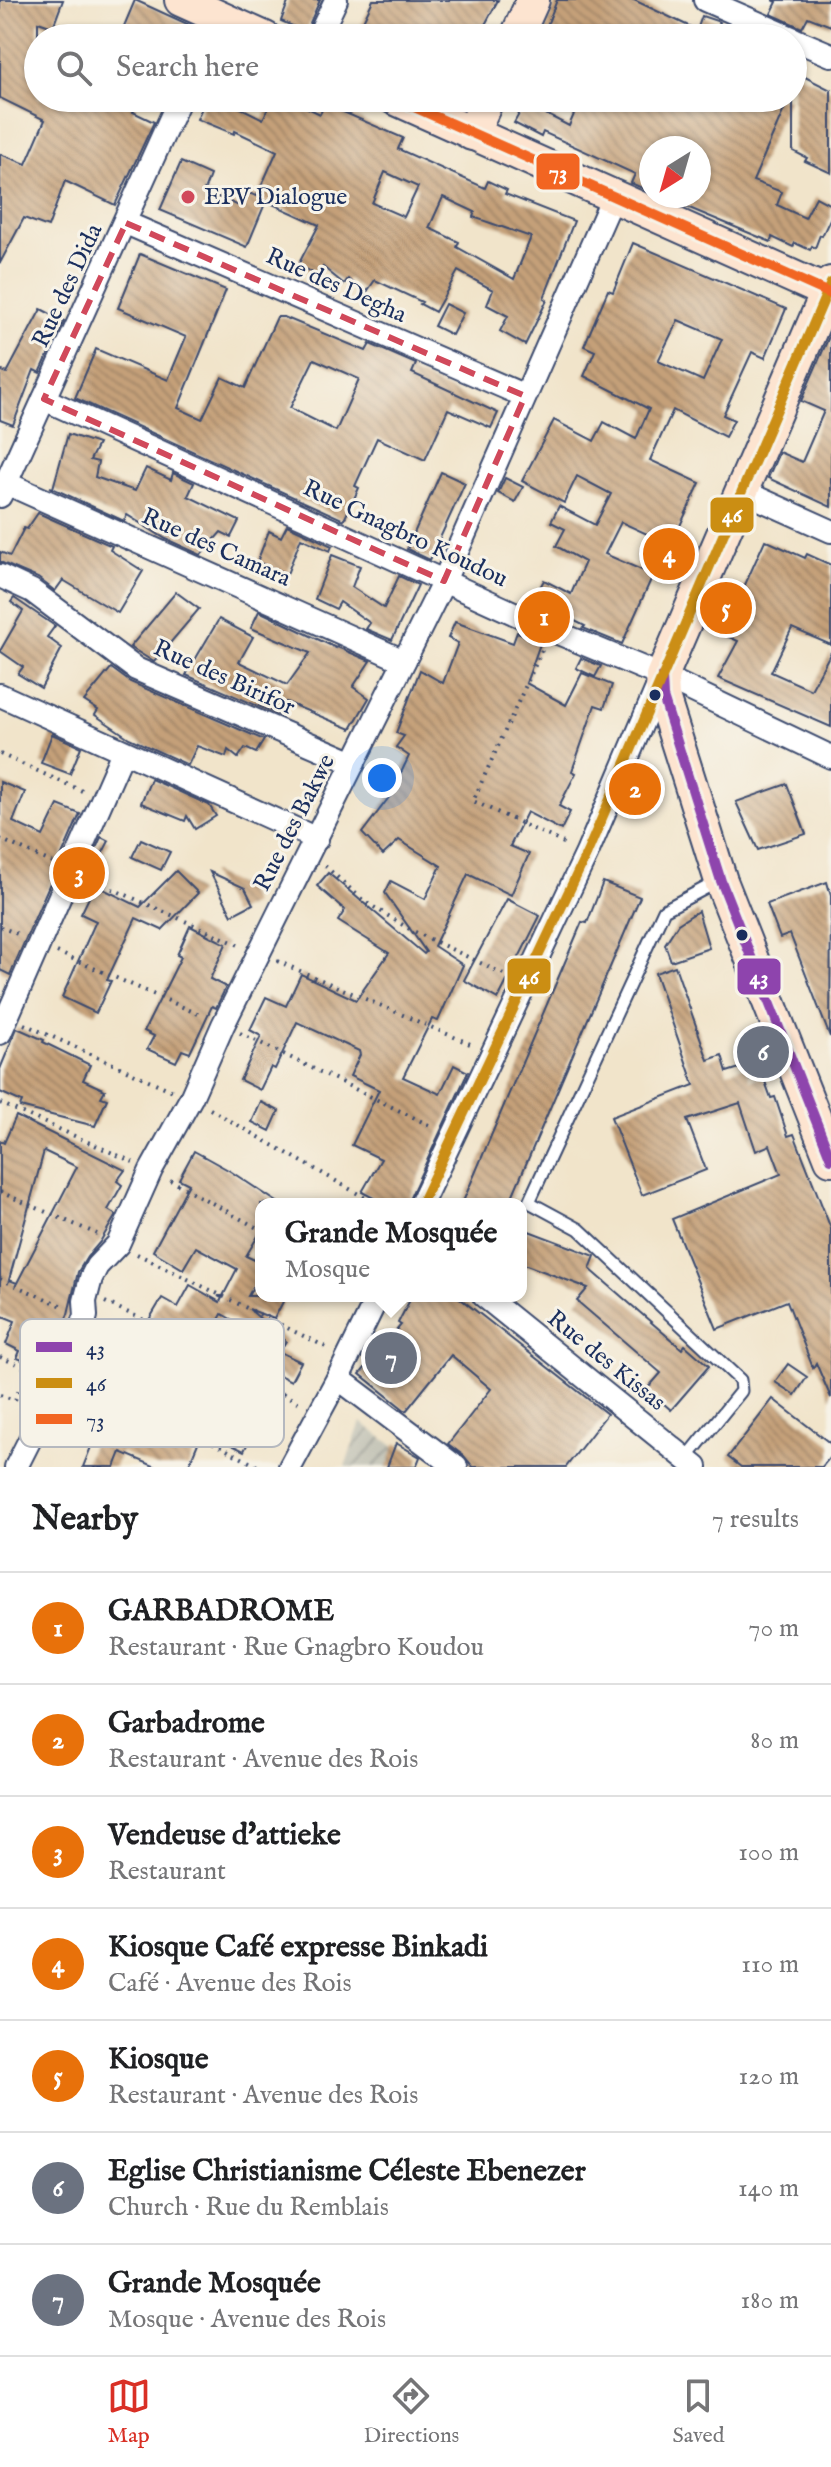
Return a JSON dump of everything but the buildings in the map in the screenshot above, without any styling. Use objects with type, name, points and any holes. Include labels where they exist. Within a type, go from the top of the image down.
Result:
[{"type":"street","points":[[181,0],[209,24]]},
{"type":"street","points":[[325,24],[336,0]]},
{"type":"street","points":[[522,24],[533,0]]},
{"type":"street","points":[[705,0],[760,24]]},
{"type":"street","points":[[807,45],[831,55]]},
{"type":"street","name":"Rue des Dida","points":[[3,489],[174,112]]},
{"type":"street","points":[[424,112],[830,290],[587,853],[424,1198]]},
{"type":"street","points":[[472,134],[482,112]]},
{"type":"street","name":"Rue des Bakwe","points":[[85,1319],[87,1293],[97,1266],[118,1244],[151,1170],[191,1098],[223,1025],[444,581],[614,195]]},
{"type":"street","name":"Rue des Degha","points":[[126,223],[525,396]]},
{"type":"street","name":"Rue Gnagbro Koudou","points":[[44,399],[551,630],[662,676],[831,757]]},
{"type":"street","name":"Rue des Camara","points":[[3,489],[404,661]]},
{"type":"street","points":[[742,491],[831,531]]},
{"type":"street","name":"Rue des Birifor","points":[[0,576],[32,591],[136,669],[354,763]]},
{"type":"street","points":[[662,676],[663,697],[721,881],[831,1159]]},
{"type":"street","points":[[0,695],[314,846]]},
{"type":"street","points":[[4,1025],[123,752]]},
{"type":"street","points":[[290,1467],[375,1302]]},
{"type":"street","name":"Rue des Kissas","points":[[491,1302],[691,1463]]},
{"type":"street","points":[[343,1368],[456,1467]]},
{"type":"street","name":"Rue des Bakwe","points":[[16,1467],[26,1447]]},
{"type":"lane","points":[[691,1463],[741,1391],[740,1380],[579,1229],[529,1202],[664,910],[721,881]]},
{"type":"path","points":[[551,630],[473,801],[587,853]]},
{"type":"path","points":[[0,754],[102,800]]},
{"type":"path","points":[[314,846],[364,901],[411,930],[525,984]]},
{"type":"path","points":[[0,927],[223,1025],[453,1137]]},
{"type":"path","points":[[4,1025],[191,1098],[366,1198]]},
{"type":"path","points":[[0,1103],[151,1170],[255,1227]]},
{"type":"path","points":[[0,1192],[118,1244],[255,1319]]},
{"type":"path","points":[[0,1279],[86,1316]]},
{"type":"path","points":[[87,1293],[143,1319]]},
{"type":"path","points":[[284,1335],[343,1368]]},
{"type":"path","points":[[0,1357],[20,1365]]},
{"type":"path","points":[[0,1395],[15,1400],[20,1390]]},
{"type":"path","points":[[284,1394],[319,1415]]},
{"type":"path","points":[[221,1447],[259,1467]]},
{"type":"highlighted area","points":[[126,223],[525,396],[444,581],[44,399]]},
{"type":"shaded area","points":[[361,1422],[422,1467],[345,1467]]},
{"type":"transit line","name":"73","points":[[425,112],[831,294]]},
{"type":"transit line","name":"46","points":[[424,1198],[587,853],[831,283]]},
{"type":"transit line","name":"43","points":[[662,676],[663,697],[721,881],[831,1159]]},
{"type":"place","name":"EPV Dialogue","points":[[188,197]]},
{"type":"place","name":"Kiosque Café expresse Binkadi","points":[[669,554]]},
{"type":"place","name":"Kiosque","points":[[726,608]]},
{"type":"place","name":"GARBADROME","points":[[544,617]]},
{"type":"place","name":"Garbadrome","points":[[635,789]]},
{"type":"place","name":"Vendeuse d'attieke","points":[[79,873]]},
{"type":"place","name":"Eglise Christianisme Céleste Ebenezer","points":[[763,1052]]},
{"type":"place","name":"Grande Mosquée","points":[[391,1358]]}]
